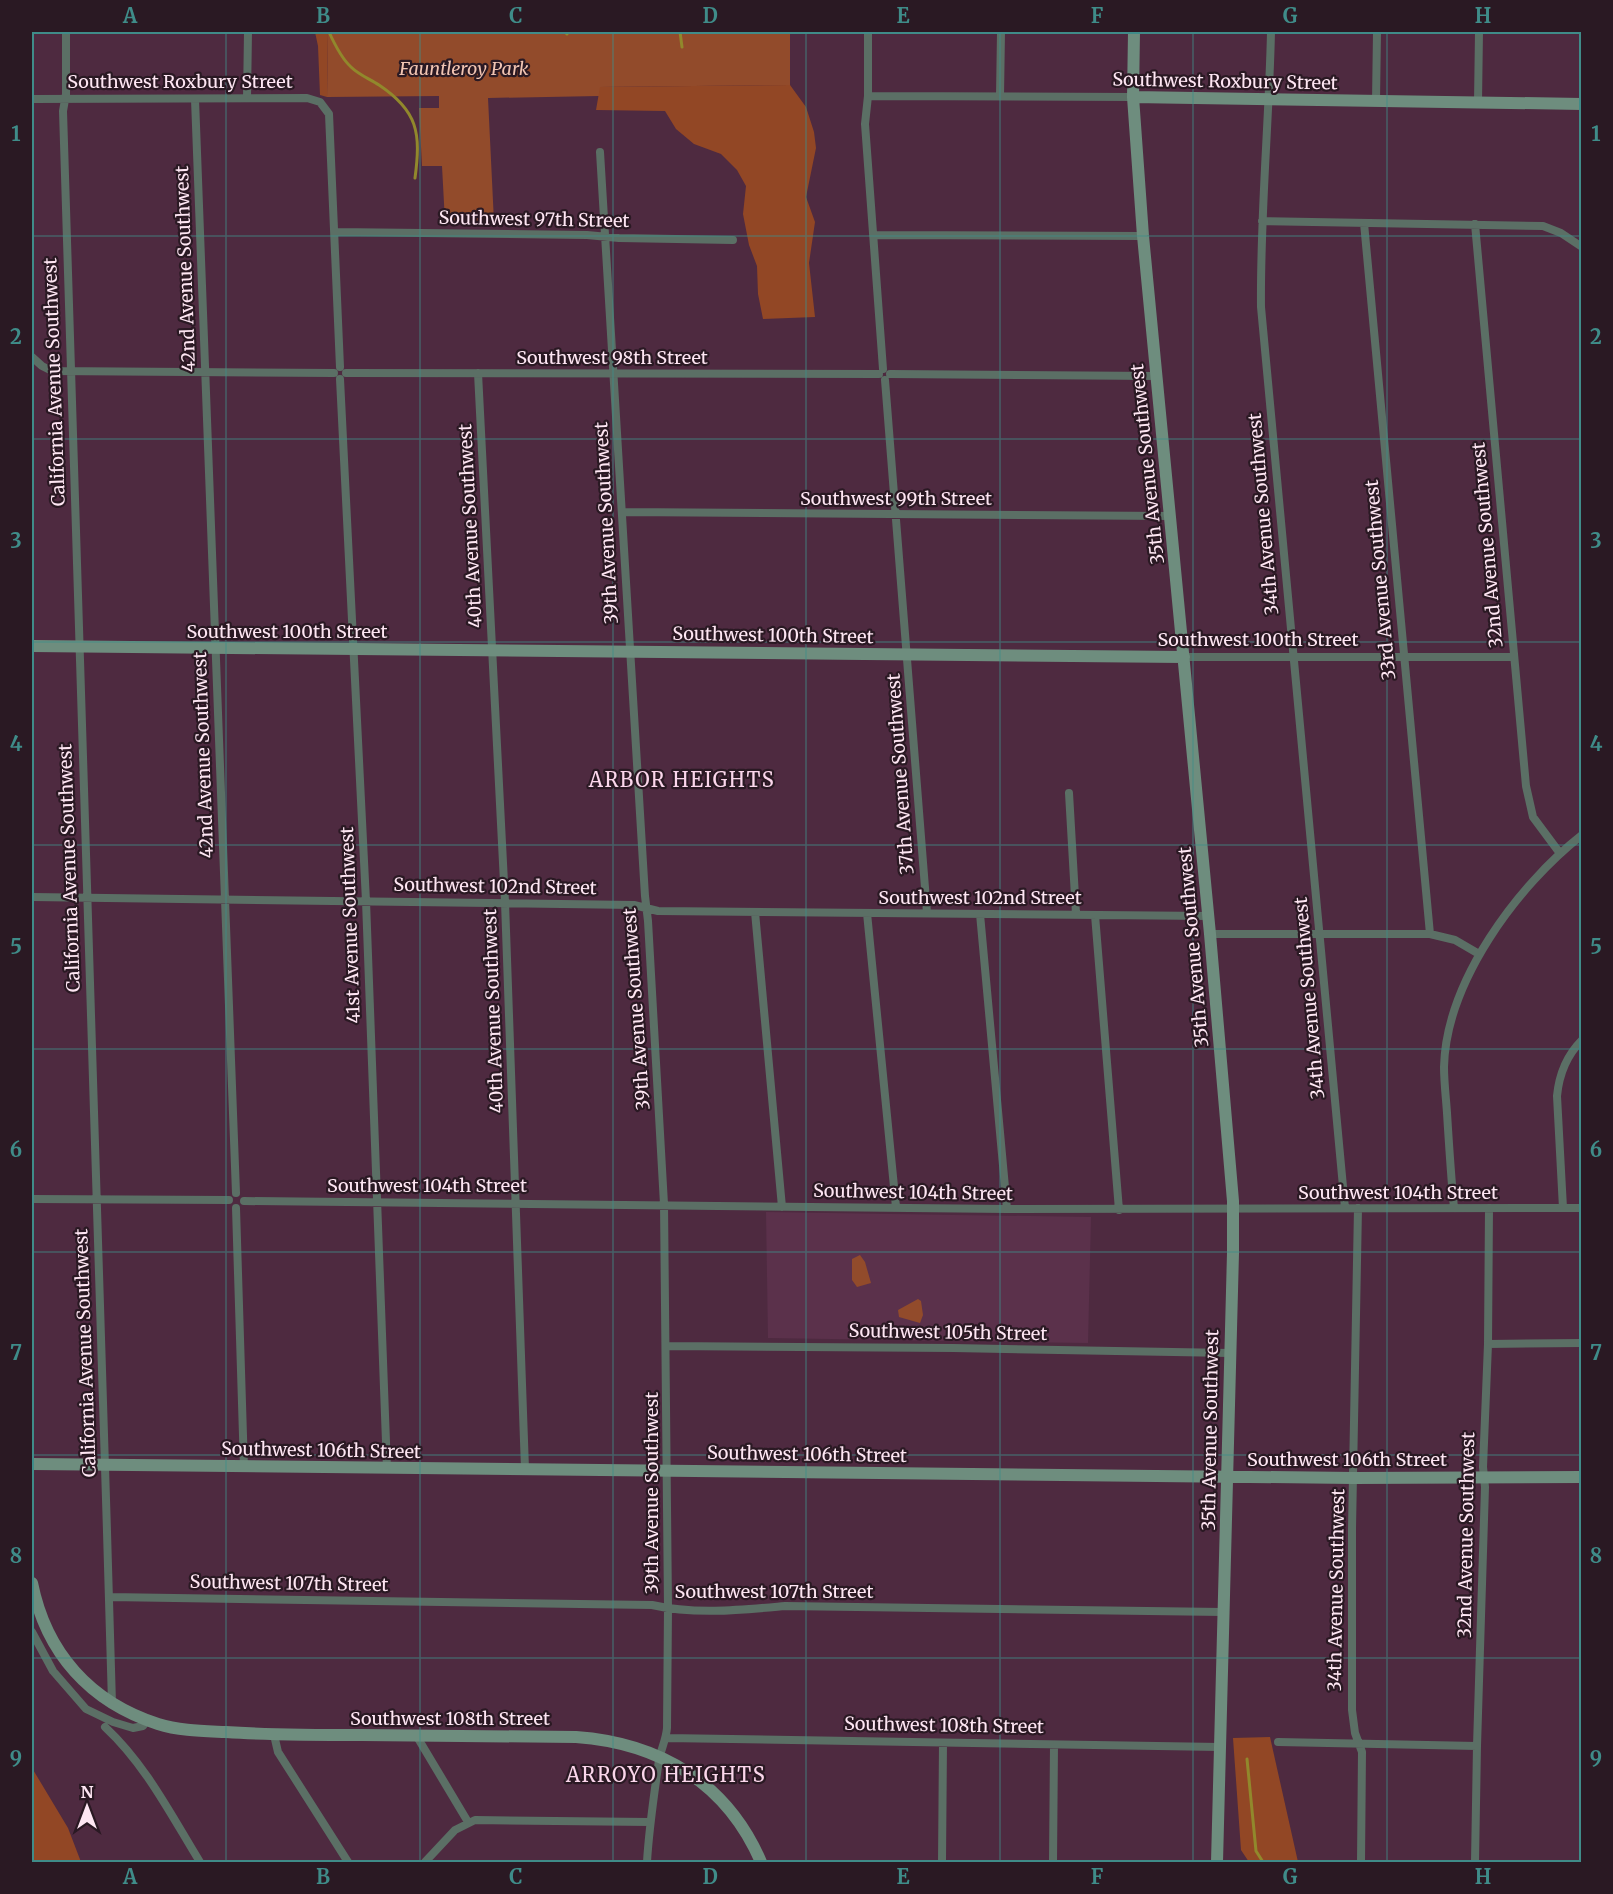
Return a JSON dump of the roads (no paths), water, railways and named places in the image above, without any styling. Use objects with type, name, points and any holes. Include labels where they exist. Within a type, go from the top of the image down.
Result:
[{"type":"street","name":"California Avenue Southwest","points":[[66,32],[63,111],[70,372],[86,898],[98,1198],[112,1703]]},
{"type":"street","points":[[247,98],[248,32]]},
{"type":"street","name":"37th Avenue Southwest","points":[[868,32],[868,96],[865,124],[927,914]]},
{"type":"street","points":[[1000,96],[1001,32]]},
{"type":"street","name":"35th Avenue Southwest","points":[[1134,32],[1133,97],[1143,236],[1209,916],[1233,1209],[1218,1863]]},
{"type":"street","name":"34th Avenue Southwest","points":[[1270,32],[1269,99],[1262,221],[1261,307],[1345,1208]]},
{"type":"street","points":[[1376,101],[1377,32]]},
{"type":"street","points":[[1478,102],[1479,32]]},
{"type":"street","name":"Southwest Roxbury Street","points":[[868,96],[1133,97],[1581,104]]},
{"type":"street","name":"Southwest Roxbury Street","points":[[32,99],[307,98],[320,102],[325,108]]},
{"type":"street","name":"42nd Avenue Southwest","points":[[195,99],[236,1193]]},
{"type":"street","name":"41st Avenue Southwest","points":[[325,108],[329,114],[366,901],[387,1469]]},
{"type":"street","name":"39th Avenue Southwest","points":[[600,152],[664,1204],[668,1608],[666,1738],[660,1755],[650,1822],[647,1863]]},
{"type":"street","points":[[1262,221],[1543,226],[1561,233],[1581,247]]},
{"type":"street","name":"33rd Avenue Southwest","points":[[1364,223],[1430,934]]},
{"type":"street","name":"32nd Avenue Southwest","points":[[1475,224],[1513,657],[1529,805],[1533,817],[1559,852]]},
{"type":"street","name":"Southwest 97th Street","points":[[335,232],[587,235],[733,240]]},
{"type":"street","points":[[873,235],[1143,236]]},
{"type":"street","name":"Southwest 98th Street","points":[[32,357],[52,371],[70,372],[1157,376]]},
{"type":"street","name":"40th Avenue Southwest","points":[[478,373],[494,651],[505,902],[525,1469]]},
{"type":"street","name":"Southwest 99th Street","points":[[621,512],[1170,516]]},
{"type":"street","name":"Southwest 100th Street","points":[[32,646],[907,655],[1513,657]]},
{"type":"street","points":[[1069,793],[1076,914]]},
{"type":"street","points":[[1454,1208],[1444,1067],[1448,1034],[1457,1003],[1479,954],[1517,900],[1559,852],[1581,835]]},
{"type":"street","name":"Southwest 102nd Street","points":[[32,897],[505,902],[634,905],[658,911],[1209,916]]},
{"type":"street","points":[[755,912],[782,1207]]},
{"type":"street","points":[[867,913],[896,1207]]},
{"type":"street","points":[[980,914],[1007,1209]]},
{"type":"street","points":[[1095,915],[1119,1210]]},
{"type":"street","points":[[1210,934],[1430,934],[1455,940],[1479,954]]},
{"type":"street","points":[[1563,1208],[1558,1083],[1565,1063],[1581,1040]]},
{"type":"street","points":[[236,1193],[242,1196],[244,1201],[236,1208],[231,1206],[229,1200],[231,1195],[236,1193]]},
{"type":"street","points":[[32,1199],[229,1200]]},
{"type":"street","name":"Southwest 104th Street","points":[[244,1201],[1119,1210],[1581,1208]]},
{"type":"street","points":[[236,1208],[244,1467]]},
{"type":"street","name":"34th Avenue Southwest","points":[[1358,1208],[1352,1710],[1355,1733],[1362,1752],[1361,1863]]},
{"type":"street","name":"32nd Avenue Southwest","points":[[1475,1863],[1476,1746],[1485,1498],[1489,1208]]},
{"type":"street","points":[[1488,1344],[1581,1343]]},
{"type":"street","name":"Southwest 105th Street","points":[[666,1346],[1230,1353]]},
{"type":"street","name":"Southwest 106th Street","points":[[32,1464],[1227,1477],[1581,1477]]},
{"type":"street","name":"Southwest 108th Street","points":[[32,1583],[42,1622],[53,1644],[67,1664],[112,1703],[147,1720],[178,1729],[274,1735],[596,1738],[634,1746],[660,1755],[693,1776],[727,1807],[740,1823],[761,1863]]},
{"type":"street","name":"Southwest 107th Street","points":[[109,1597],[641,1605],[676,1610],[735,1610],[785,1606],[1223,1612]]},
{"type":"street","points":[[32,1632],[54,1671],[86,1709],[133,1728],[143,1726],[147,1720]]},
{"type":"street","points":[[105,1727],[131,1753],[148,1777],[200,1863]]},
{"type":"street","points":[[274,1735],[278,1752],[348,1863]]},
{"type":"street","points":[[416,1735],[468,1822]]},
{"type":"street","name":"Southwest 108th Street","points":[[666,1738],[1220,1747]]},
{"type":"street","points":[[1278,1742],[1476,1746]]},
{"type":"street","points":[[942,1863],[943,1743]]},
{"type":"street","points":[[1053,1863],[1054,1745]]},
{"type":"street","points":[[425,1863],[455,1830],[468,1822],[485,1818],[650,1822]]},
{"type":"waterway","points":[[329,32],[347,63],[392,95],[409,114],[417,136],[415,178]]},
{"type":"waterway","points":[[680,32],[682,47]]},
{"type":"waterway","points":[[1247,1759],[1256,1851],[1263,1862]]},
{"type":"district","name":"ARBOR HEIGHTS","points":[[682,779]]},
{"type":"district","name":"ARROYO HEIGHTS","points":[[666,1774]]},
{"type":"park label","name":"Fauntleroy Park","points":[[464,68]]}]
